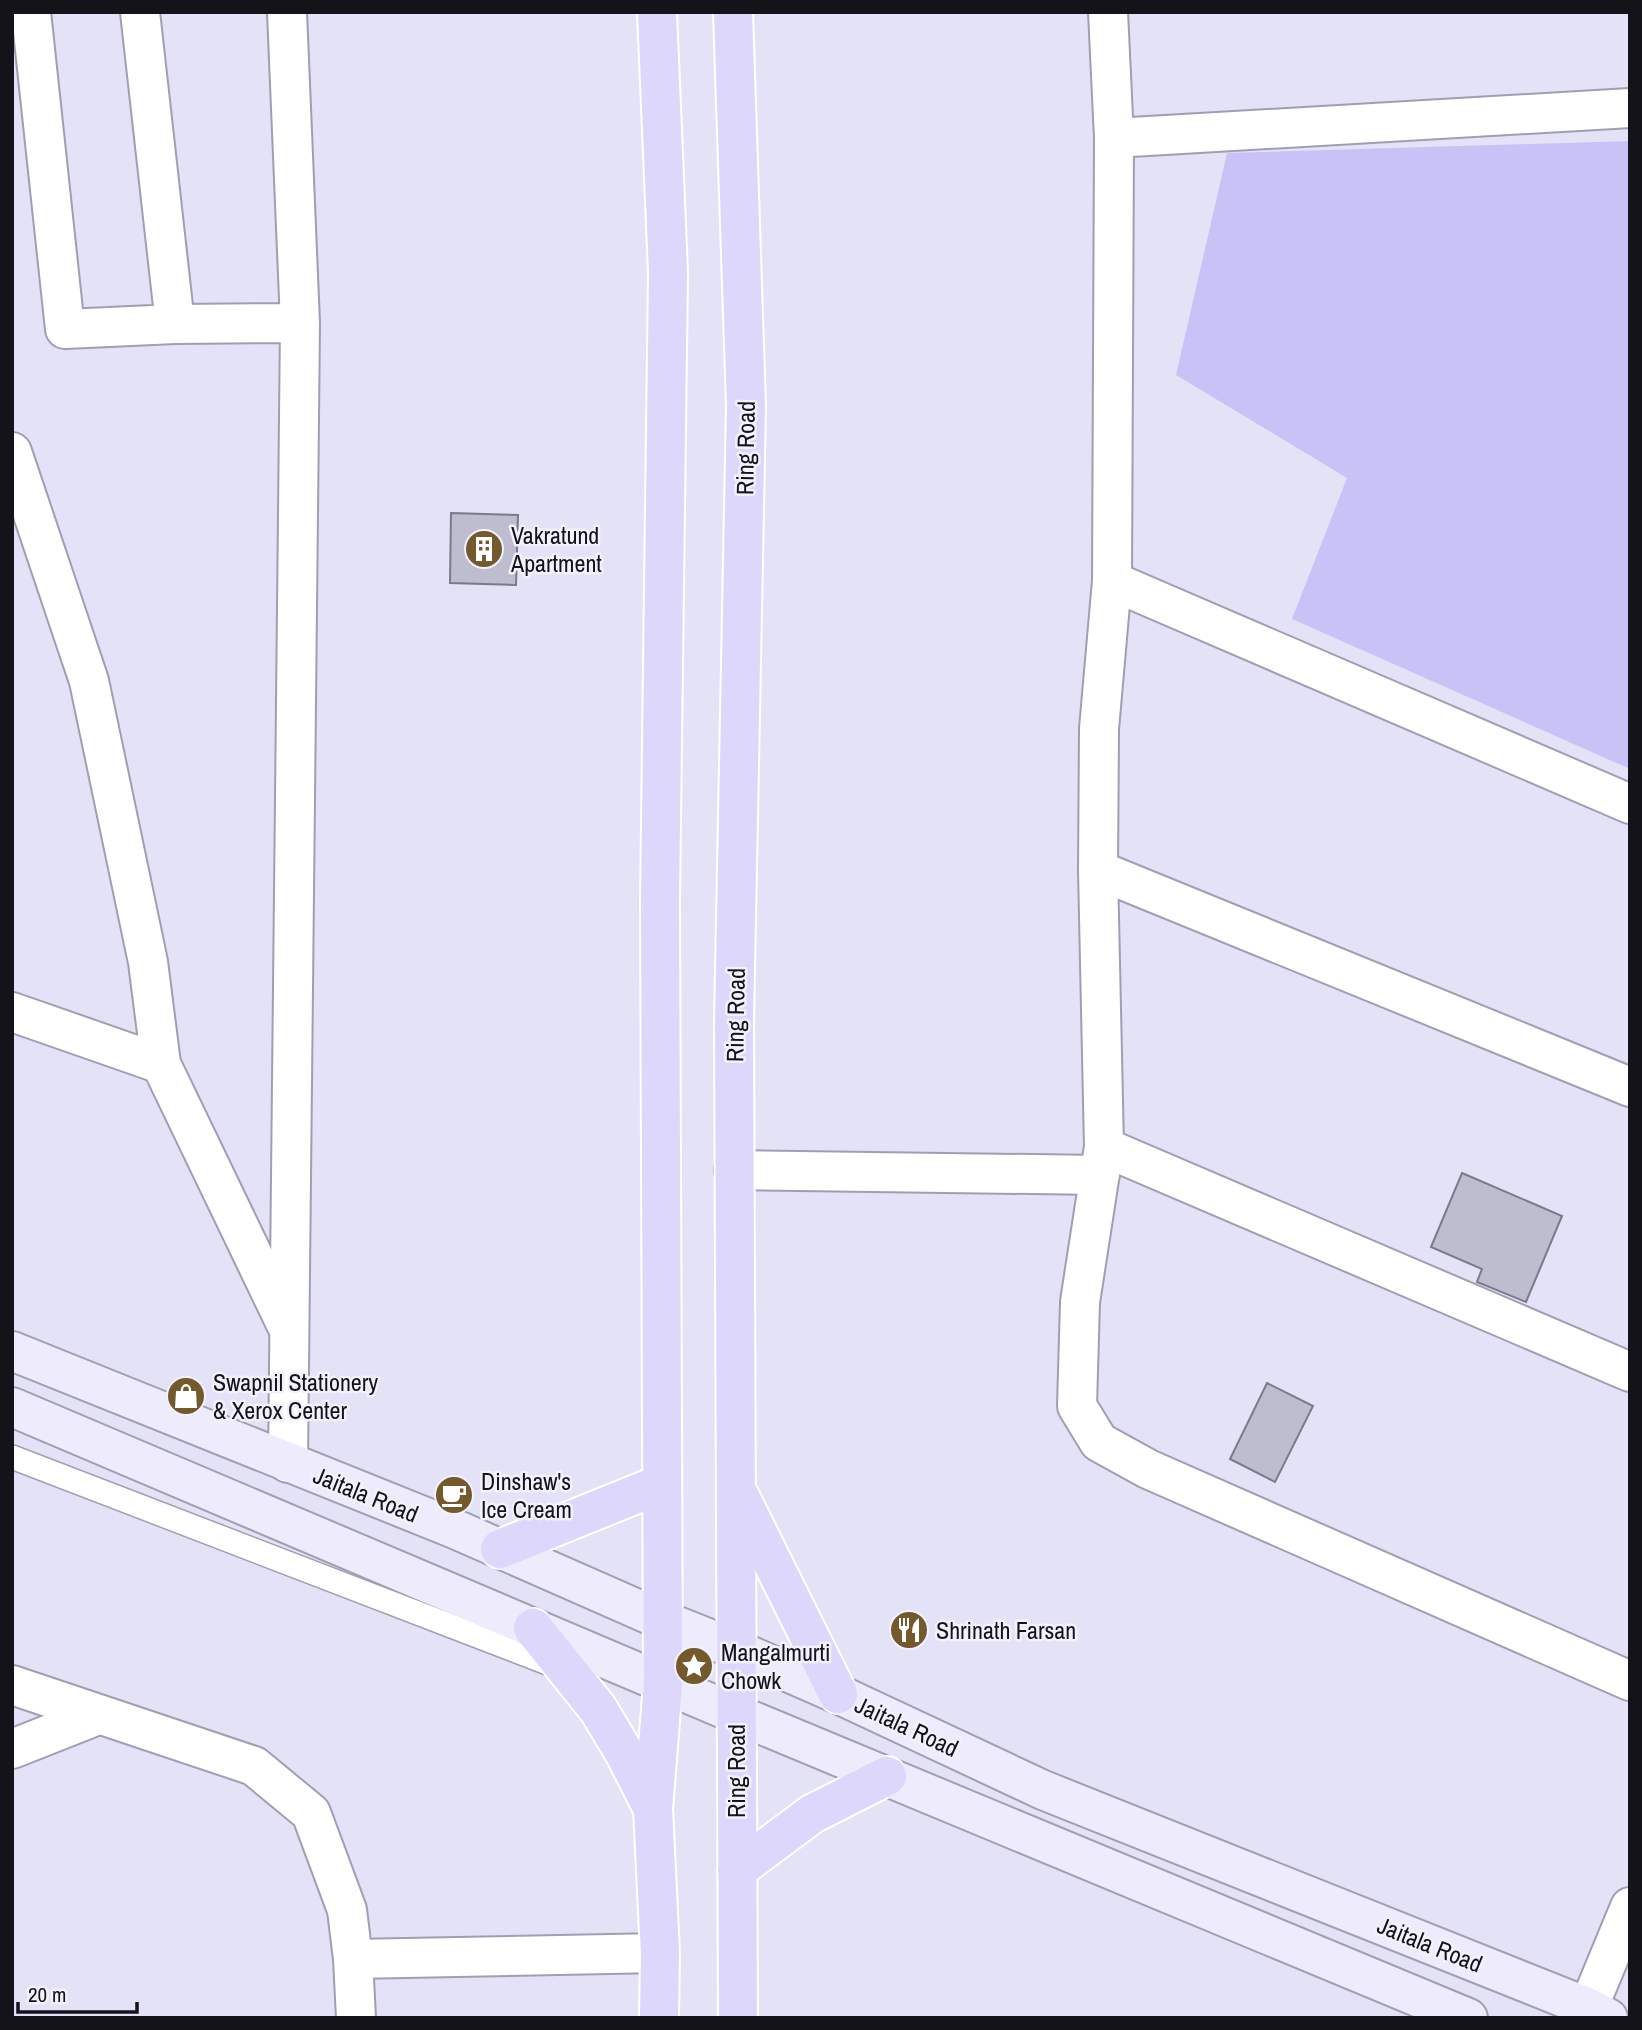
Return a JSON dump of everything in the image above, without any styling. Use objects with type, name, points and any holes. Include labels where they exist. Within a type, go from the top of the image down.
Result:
[{"type":"main road","points":[[657,12],[668,272],[660,901],[663,1683],[653,1809],[660,1953],[659,2018]]},
{"type":"main road","name":"Ring Road","points":[[733,12],[746,407],[734,1022],[738,2018]]},
{"type":"main road","name":"Jaitala Road","points":[[12,1351],[500,1549],[838,1693],[1043,1790],[1593,2014]]},
{"type":"main road","points":[[12,1407],[736,1714],[1468,2018]]},
{"type":"main road","points":[[500,1549],[662,1484]]},
{"type":"main road","points":[[735,1486],[838,1693]]},
{"type":"main road","points":[[533,1628],[598,1709],[653,1809]]},
{"type":"main road","points":[[737,1870],[812,1814],[887,1776]]},
{"type":"street","points":[[31,12],[65,329],[175,324],[300,323]]},
{"type":"street","points":[[140,12],[175,324]]},
{"type":"street","points":[[286,12],[300,323],[288,1463]]},
{"type":"street","points":[[1108,12],[1114,138],[1112,581],[1099,729],[1102,1161],[1080,1302],[1077,1406],[1099,1442],[1148,1469],[1630,1681]]},
{"type":"street","points":[[1114,138],[1630,108]]},
{"type":"street","points":[[12,452],[89,681],[148,962],[161,1064],[290,1333]]},
{"type":"street","points":[[1112,581],[1630,804]]},
{"type":"street","points":[[1098,870],[1630,1087]]},
{"type":"street","points":[[12,1012],[161,1064]]},
{"type":"street","points":[[734,1170],[1102,1161],[1630,1372]]},
{"type":"street","points":[[12,1685],[254,1766],[311,1813],[347,1910],[356,2018]]},
{"type":"street","points":[[12,1749],[98,1715]]},
{"type":"street","points":[[1593,2014],[1630,1907]]},
{"type":"street","points":[[353,1959],[660,1953]]},
{"type":"lane","points":[[12,1457],[568,1670]]},
{"type":"shaded area","points":[[1630,141],[1630,769],[1292,619],[1347,478],[1176,375],[1227,153]]},
{"type":"building","name":"Vakratund Apartment","points":[[451,513],[518,515],[516,585],[450,583]]},
{"type":"building","points":[[1462,1173],[1562,1216],[1526,1302],[1477,1282],[1482,1269],[1431,1247]]},
{"type":"building","points":[[1267,1383],[1313,1406],[1275,1482],[1230,1459]]},
{"type":"place","name":"Vakratund Apartment","points":[[484,549]]},
{"type":"place","name":"Swapnil Stationery & Xerox Center","points":[[186,1396]]},
{"type":"place","name":"Dinshaw's Ice Cream","points":[[454,1495]]},
{"type":"place","name":"Shrinath Farsan","points":[[909,1630]]},
{"type":"place","name":"Mangalmurti Chowk","points":[[694,1666]]}]
